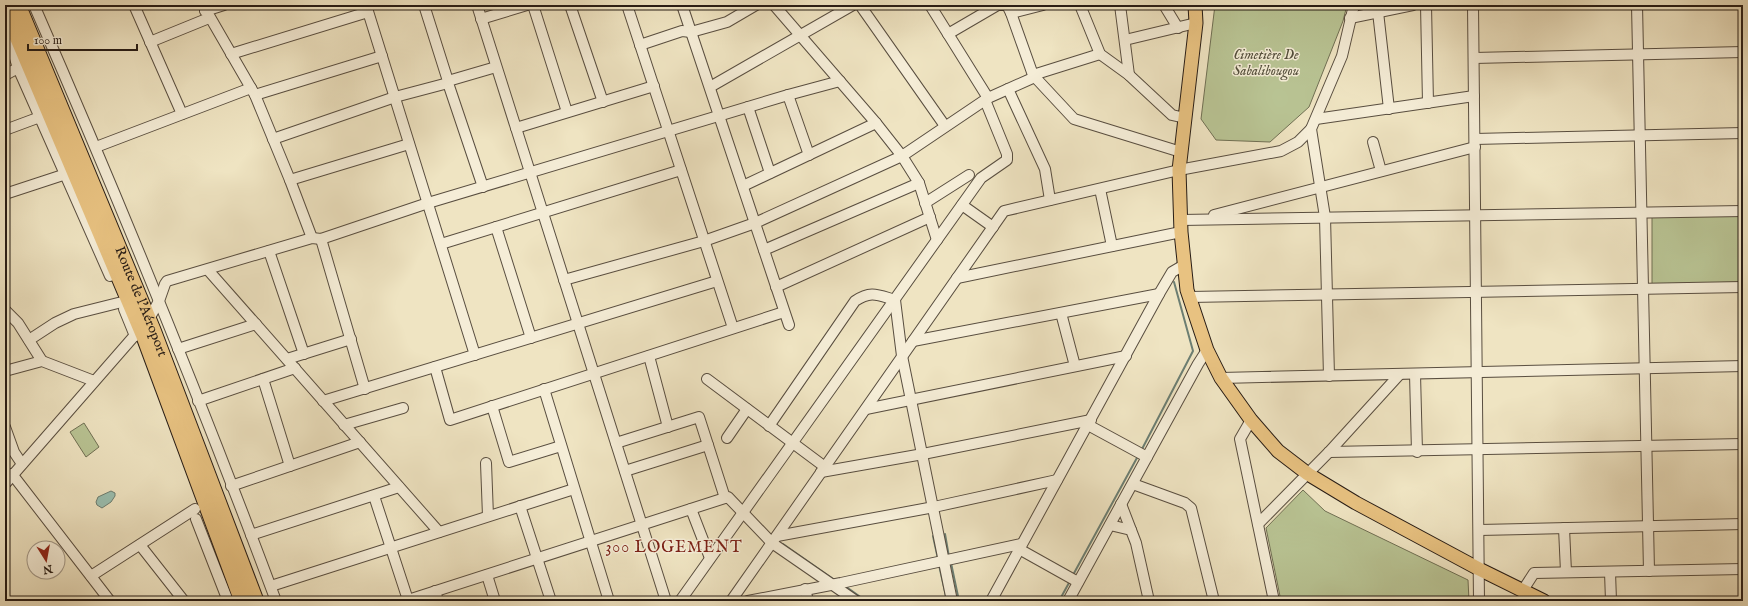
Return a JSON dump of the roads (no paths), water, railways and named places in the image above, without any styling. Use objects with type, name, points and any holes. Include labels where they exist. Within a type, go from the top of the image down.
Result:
[{"type":"highway","name":"Route de l'Aéroport","points":[[18,5],[141,328],[242,601]]},
{"type":"highway","name":"Route de l'Aéroport","points":[[5,8],[256,601]]},
{"type":"main road","points":[[1195,5],[1196,24],[1179,170],[1181,226],[1187,290],[1208,350],[1221,378],[1251,420],[1278,451],[1308,474],[1356,503],[1479,569],[1544,601]]},
{"type":"street","points":[[34,5],[96,147],[160,301],[276,601]]},
{"type":"street","points":[[134,5],[182,114]]},
{"type":"street","points":[[150,42],[206,11],[224,5]]},
{"type":"street","points":[[424,5],[483,187]]},
{"type":"street","points":[[476,5],[666,601]]},
{"type":"street","points":[[481,19],[528,5]]},
{"type":"street","points":[[533,5],[567,112]]},
{"type":"street","points":[[570,5],[603,102]]},
{"type":"street","points":[[627,5],[733,328]]},
{"type":"street","points":[[682,5],[789,325]]},
{"type":"street","points":[[640,45],[682,31],[691,32],[727,22],[756,5]]},
{"type":"street","points":[[774,5],[876,123],[902,156],[919,183],[937,240]]},
{"type":"street","points":[[710,87],[800,34],[853,5]]},
{"type":"street","points":[[860,5],[945,126]]},
{"type":"street","points":[[680,601],[981,178],[1008,160],[986,99],[930,5]]},
{"type":"street","points":[[948,34],[995,6],[1009,8],[1043,5]]},
{"type":"street","points":[[1080,5],[1100,54],[1129,75],[1172,115],[1185,118]]},
{"type":"street","points":[[1120,5],[1129,75]]},
{"type":"street","points":[[1164,5],[1178,28]]},
{"type":"street","points":[[730,601],[1004,211],[1179,170],[1281,151],[1298,142],[1311,129],[1342,56],[1354,5]]},
{"type":"street","points":[[1350,18],[1413,5]]},
{"type":"street","points":[[1426,5],[1428,103]]},
{"type":"street","points":[[1474,5],[1479,601]]},
{"type":"street","points":[[1637,5],[1649,571]]},
{"type":"street","points":[[231,54],[367,8],[475,355]]},
{"type":"street","points":[[1009,8],[1034,76],[1074,119],[1181,152]]},
{"type":"street","points":[[206,11],[253,91],[290,180],[317,239],[351,339],[365,388]]},
{"type":"street","points":[[1378,12],[1389,108]]},
{"type":"street","points":[[1125,40],[1196,24]]},
{"type":"street","points":[[5,25],[18,68],[122,302],[141,328]]},
{"type":"street","points":[[1474,58],[1743,52]]},
{"type":"street","points":[[564,280],[704,241],[755,223],[902,156],[986,99],[1034,76],[1100,54]]},
{"type":"street","points":[[96,147],[182,114],[253,91],[382,56]]},
{"type":"street","points":[[273,139],[395,98],[496,67]]},
{"type":"street","points":[[5,75],[18,68]]},
{"type":"street","points":[[5,484],[12,474],[141,328],[160,301],[167,281],[269,251],[317,239],[668,131],[840,81]]},
{"type":"street","points":[[516,128],[654,86]]},
{"type":"street","points":[[1008,89],[1045,169],[1050,200]]},
{"type":"street","points":[[788,95],[809,155]]},
{"type":"street","points":[[1316,119],[1474,96]]},
{"type":"street","points":[[748,107],[770,173]]},
{"type":"street","points":[[5,130],[40,117]]},
{"type":"street","points":[[743,186],[876,123]]},
{"type":"street","points":[[1311,129],[1325,217],[1329,376]]},
{"type":"street","points":[[957,278],[1112,246],[1181,226],[1198,219],[1381,171],[1475,143],[1743,133]]},
{"type":"street","points":[[1373,142],[1381,171]]},
{"type":"street","points":[[290,180],[409,144]]},
{"type":"street","points":[[441,244],[681,170]]},
{"type":"street","points":[[5,194],[66,174]]},
{"type":"street","points":[[925,203],[970,175]]},
{"type":"street","points":[[764,250],[919,183]]},
{"type":"street","points":[[1100,189],[1112,246]]},
{"type":"street","points":[[962,205],[992,227]]},
{"type":"street","points":[[1198,219],[1743,210]]},
{"type":"street","points":[[776,287],[930,217]]},
{"type":"street","points":[[496,227],[531,338]]},
{"type":"street","points":[[269,251],[304,354]]},
{"type":"street","points":[[991,601],[1159,294],[1172,272],[1184,265]]},
{"type":"street","points":[[208,270],[438,532]]},
{"type":"street","points":[[324,401],[717,281]]},
{"type":"street","points":[[1190,297],[1743,287]]},
{"type":"street","points":[[769,426],[855,301],[863,296],[873,293],[895,300]]},
{"type":"street","points":[[913,341],[1159,294]]},
{"type":"street","points":[[895,300],[902,356],[952,601]]},
{"type":"street","points":[[29,340],[55,323],[74,314],[122,302]]},
{"type":"street","points":[[5,310],[18,323],[42,361]]},
{"type":"street","points":[[435,367],[450,420],[784,312]]},
{"type":"street","points":[[1061,313],[1075,366]]},
{"type":"street","points":[[178,349],[256,324]]},
{"type":"street","points":[[287,359],[351,339]]},
{"type":"street","points":[[1068,601],[1198,364],[1208,350]]},
{"type":"street","points":[[648,356],[668,427]]},
{"type":"street","points":[[866,409],[1126,356]]},
{"type":"street","points":[[5,371],[42,361],[94,381]]},
{"type":"street","points":[[1221,378],[1743,366]]},
{"type":"street","points":[[198,401],[295,368]]},
{"type":"street","points":[[1258,524],[1329,452],[1400,374]]},
{"type":"street","points":[[1415,374],[1417,452]]},
{"type":"street","points":[[263,379],[290,466]]},
{"type":"street","points":[[707,379],[792,443],[823,470]]},
{"type":"street","points":[[544,389],[609,601]]},
{"type":"street","points":[[492,406],[509,462],[561,446]]},
{"type":"street","points":[[344,425],[403,408]]},
{"type":"street","points":[[727,438],[747,409]]},
{"type":"street","points":[[616,444],[699,417],[725,498]]},
{"type":"street","points":[[1251,420],[1240,440],[1274,601]]},
{"type":"street","points":[[823,470],[923,454],[1090,422],[1147,456]]},
{"type":"street","points":[[5,427],[14,452],[22,464]]},
{"type":"street","points":[[231,486],[360,442]]},
{"type":"street","points":[[1329,452],[1417,452],[1743,444]]},
{"type":"street","points":[[625,472],[708,445]]},
{"type":"street","points":[[486,464],[488,516]]},
{"type":"street","points":[[12,474],[110,601]]},
{"type":"street","points":[[774,539],[934,507],[1057,480]]},
{"type":"street","points":[[1133,484],[1185,503],[1191,508],[1214,601]]},
{"type":"street","points":[[251,535],[399,487]]},
{"type":"street","points":[[270,586],[574,488]]},
{"type":"street","points":[[374,496],[406,601],[436,596],[486,575],[728,497],[774,539],[831,585],[856,601]]},
{"type":"street","points":[[1121,504],[1136,543],[1149,601]]},
{"type":"street","points":[[520,506],[551,601]]},
{"type":"street","points":[[691,509],[710,558]]},
{"type":"street","points":[[91,576],[140,545],[195,514],[228,601]]},
{"type":"street","points":[[1479,530],[1743,524]]},
{"type":"street","points":[[1110,525],[1131,530]]},
{"type":"street","points":[[1564,528],[1566,572]]},
{"type":"street","points":[[140,545],[184,601]]},
{"type":"street","points":[[748,601],[831,585],[944,560],[1020,547],[1078,582]]},
{"type":"street","points":[[1523,590],[1534,573],[1743,570]]},
{"type":"street","points":[[1610,572],[1611,601]]},
{"type":"street","points":[[486,575],[495,601]]},
{"type":"street","points":[[806,589],[808,601]]},
{"type":"waterway","points":[[1141,451],[1193,351],[1174,282]]},
{"type":"waterway","points":[[1073,575],[1138,456]]},
{"type":"waterway","points":[[945,534],[949,557]]},
{"type":"waterway","points":[[933,536],[938,559]]},
{"type":"waterway","points":[[783,544],[836,581]]},
{"type":"waterway","points":[[951,563],[959,601]]},
{"type":"waterway","points":[[939,565],[947,601]]},
{"type":"waterway","points":[[1059,601],[1070,581]]},
{"type":"waterway","points":[[845,586],[866,601]]},
{"type":"district","name":"300 LOGEMENT","points":[[674,548]]},
{"type":"park label","name":"Cimetière De Sabalibougou","points":[[1266,64]]}]
